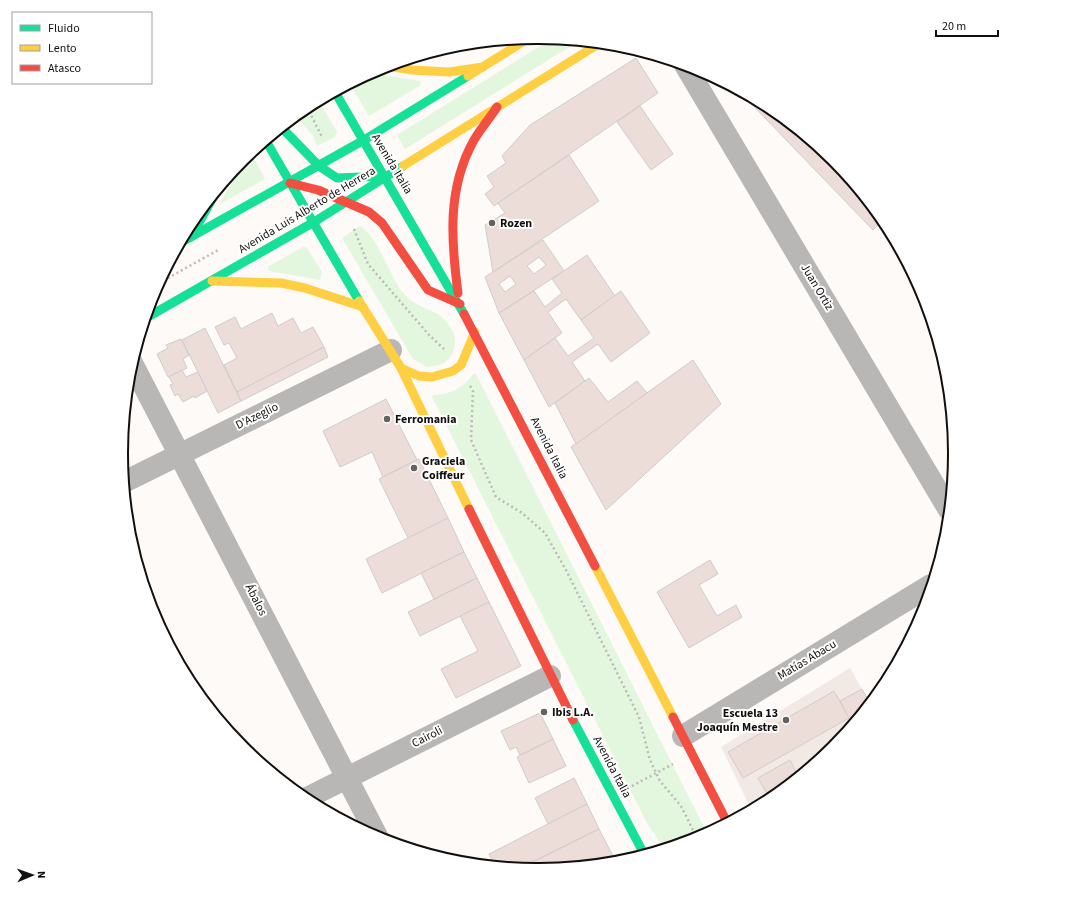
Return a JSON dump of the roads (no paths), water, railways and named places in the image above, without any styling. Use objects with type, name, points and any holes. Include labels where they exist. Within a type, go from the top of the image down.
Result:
[{"type":"main road","points":[[192,236],[331,160],[519,45]]},
{"type":"main road","name":"Avenida Luis Alberto de Herrera","points":[[153,314],[314,222],[592,48]]},
{"type":"main road","points":[[400,68],[449,72],[484,67]]},
{"type":"main road","name":"Avenida Italia","points":[[338,96],[386,176],[460,304],[725,818]]},
{"type":"main road","points":[[460,304],[451,232],[451,209],[460,171],[475,139],[497,108]]},
{"type":"main road","points":[[286,132],[319,166],[338,178],[386,176]]},
{"type":"main road","name":"Avenida Italia","points":[[269,146],[363,307],[396,359],[550,676],[642,850]]},
{"type":"main road","points":[[290,183],[318,190],[369,212],[382,223],[428,290],[460,304]]},
{"type":"main road","points":[[212,281],[281,283],[305,288],[363,307]]},
{"type":"main road","points":[[396,359],[419,376],[432,377],[453,371],[461,365],[475,332]]},
{"type":"street","name":"Juan Ortiz","points":[[690,73],[945,502]]},
{"type":"street","name":"D'Azeglio","points":[[129,480],[180,454],[396,359]]},
{"type":"street","name":"Ábalos","points":[[137,372],[348,777],[373,828]]},
{"type":"street","name":"Matías Abacu","points":[[683,736],[924,589]]},
{"type":"street","name":"Cairoli","points":[[312,795],[550,676]]},
{"type":"place","name":"Rozen","points":[[492,223]]},
{"type":"place","name":"Ferromania","points":[[387,419]]},
{"type":"place","name":"Graciela Coiffeur","points":[[414,468]]},
{"type":"place","name":"Ibis L.A.","points":[[544,712]]},
{"type":"place","name":"Escuela 13 Joaquín Mestre","points":[[786,720]]}]
